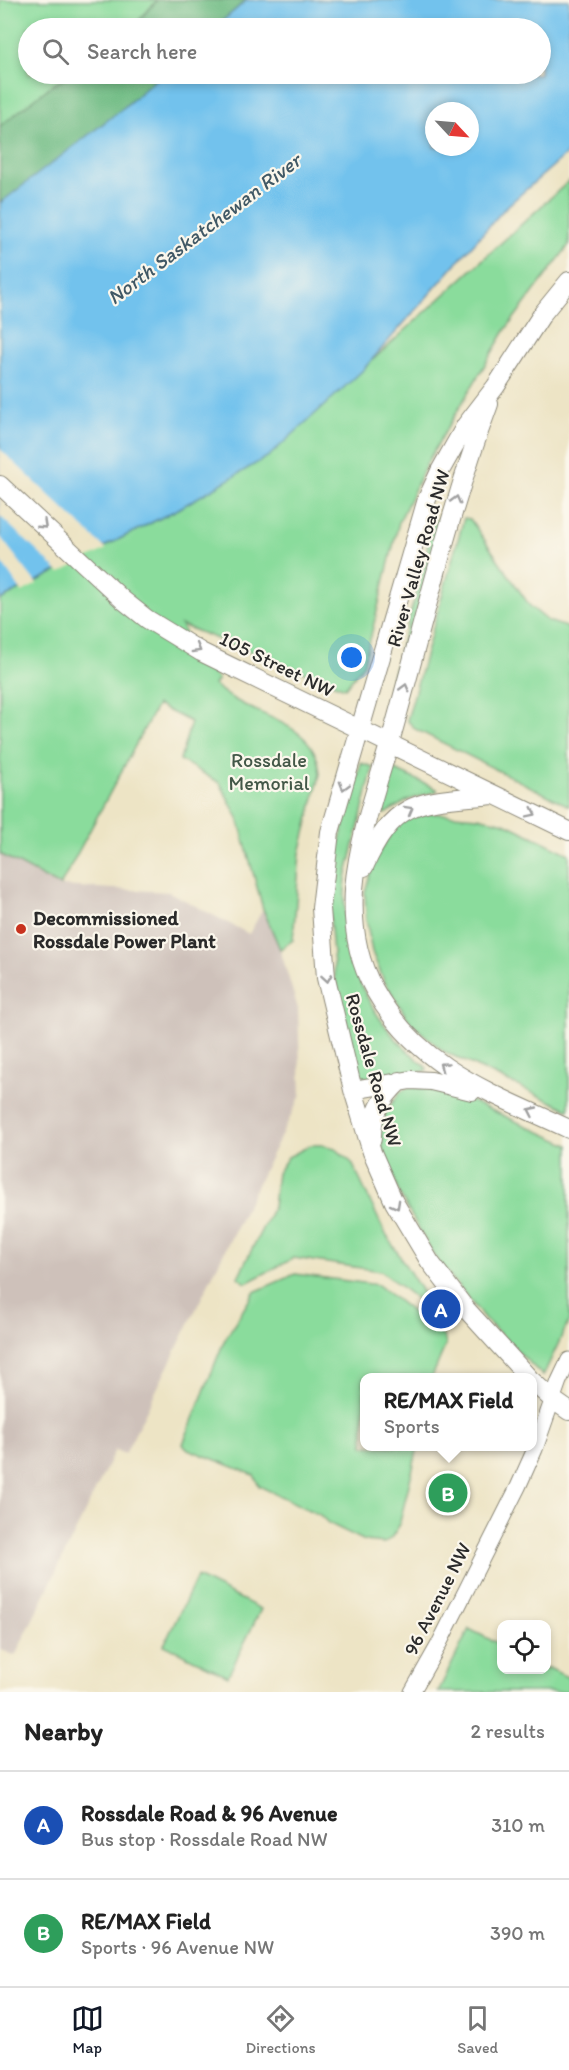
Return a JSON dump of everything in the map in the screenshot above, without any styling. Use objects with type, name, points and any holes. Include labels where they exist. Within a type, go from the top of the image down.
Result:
[{"type":"main road","name":"River Valley Road NW","points":[[360,729],[427,499],[440,471],[466,425],[496,386],[543,313],[569,281]]},
{"type":"main road","name":"River Valley Road NW","points":[[390,744],[460,484],[496,386]]},
{"type":"main road","name":"105 Street NW","points":[[0,485],[123,600],[147,619],[201,652],[569,831]]},
{"type":"main road","name":"Rossdale Road NW","points":[[360,729],[330,832],[321,908],[326,978],[353,1090],[372,1152],[394,1202],[430,1262],[465,1308],[525,1373]]},
{"type":"main road","name":"Rossdale Road NW","points":[[390,744],[362,843],[354,891],[354,918],[362,962],[375,991],[413,1041],[440,1065],[459,1077],[569,1129]]},
{"type":"main road","points":[[354,891],[379,837],[389,822],[406,810],[420,803],[437,799],[494,795]]},
{"type":"main road","points":[[372,1152],[372,1133],[376,1111],[387,1094],[400,1081]]},
{"type":"main road","points":[[353,1090],[400,1081],[431,1081],[465,1090],[494,1094]]},
{"type":"main road","name":"Rossdale Road NW","points":[[537,1385],[569,1411]]},
{"type":"street","name":"96 Avenue NW","points":[[537,1444],[559,1381],[569,1360]]},
{"type":"street","name":"96 Avenue NW","points":[[412,1692],[438,1646],[534,1451]]},
{"type":"shaded area","points":[[0,854],[60,886],[169,892],[249,934],[263,909],[280,949],[298,1009],[301,1095],[125,1454],[115,1450],[15,1656],[0,1649]]},
{"type":"green space","points":[[0,0],[248,0],[227,18],[18,18],[18,84],[151,84],[122,109],[0,203]]},
{"type":"green space","points":[[157,0],[247,0],[226,18],[141,18]]},
{"type":"green space","points":[[55,84],[151,84],[4,201],[0,201],[0,126]]},
{"type":"green space","name":"Rossdale Memorial","points":[[569,181],[569,245],[506,329],[429,459],[399,522],[364,664],[345,688],[181,625],[196,656],[218,679],[214,685],[250,708],[290,727],[311,746],[317,758],[320,774],[300,853],[293,940],[280,949],[263,909],[238,818],[220,783],[180,760],[191,722],[157,705],[60,886],[0,854],[0,600],[180,508],[366,366]]},
{"type":"green space","points":[[442,514],[446,515],[398,681],[394,689],[389,688],[426,559],[429,534],[432,525]]},
{"type":"green space","points":[[464,518],[470,519],[530,606],[548,621],[569,628],[569,806],[415,729],[407,720]]},
{"type":"green space","points":[[361,763],[373,767],[346,878],[345,920],[352,960],[378,1016],[399,1042],[427,1068],[426,1071],[364,1078],[359,1075],[335,979],[330,916],[331,889],[337,851]]},
{"type":"green space","points":[[393,769],[437,791],[408,800],[385,814],[382,812]]},
{"type":"green space","points":[[429,813],[478,817],[505,823],[569,854],[569,1110],[443,1051],[410,1022],[384,981],[372,952],[366,918],[365,892],[373,863],[394,828],[413,816]]},
{"type":"green space","points":[[409,1087],[444,1089],[569,1145],[569,1321],[543,1376],[485,1319],[434,1256],[400,1195],[381,1144],[380,1121],[399,1093]]},
{"type":"green space","points":[[311,1145],[335,1148],[352,1163],[385,1233],[430,1304],[449,1325],[381,1271],[294,1258],[246,1283],[238,1277],[273,1207],[277,1173],[288,1157]]},
{"type":"green space","points":[[295,1274],[378,1285],[444,1337],[446,1344],[434,1373],[360,1373],[360,1451],[417,1451],[399,1526],[391,1538],[384,1543],[365,1541],[328,1523],[320,1515],[259,1486],[254,1475],[188,1449],[183,1444],[224,1341],[254,1292]]},
{"type":"green space","points":[[197,1577],[261,1609],[228,1676],[164,1645]]},
{"type":"green space","points":[[469,1629],[497,1643],[497,1674],[551,1674],[551,1669],[569,1678],[569,1692],[438,1692]]},
{"type":"water","name":"North Saskatchewan River","points":[[247,0],[569,0],[569,152],[505,208],[362,371],[269,456],[180,508],[0,600],[0,203],[122,109],[151,84],[551,84],[551,18],[226,18]]},
{"type":"pier","points":[[0,449],[106,549],[60,573],[0,516]]},
{"type":"pier","points":[[0,536],[37,584],[22,592],[0,560]]},
{"type":"place","name":"Decommissioned Rossdale Power Plant","points":[[21,929]]},
{"type":"place","name":"Rossdale Road & 96 Avenue","points":[[441,1309]]},
{"type":"place","name":"RE/MAX Field","points":[[448,1493]]}]
